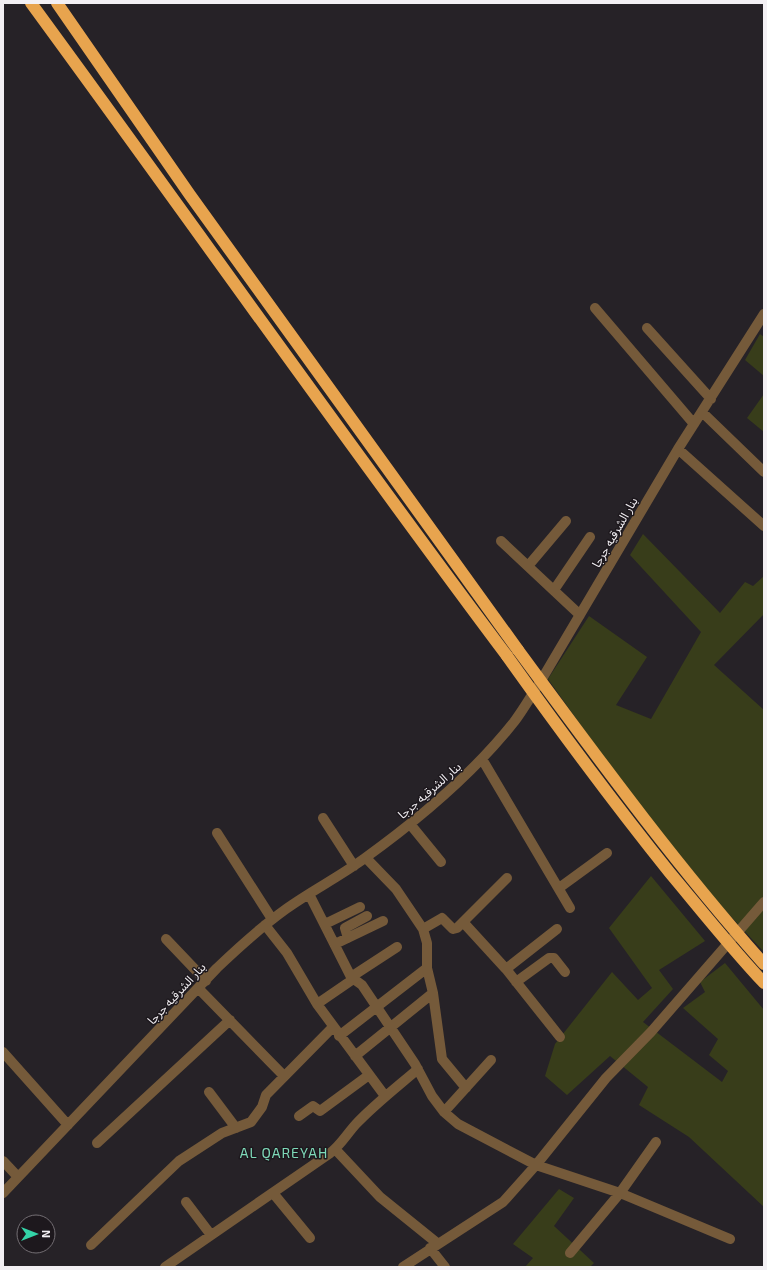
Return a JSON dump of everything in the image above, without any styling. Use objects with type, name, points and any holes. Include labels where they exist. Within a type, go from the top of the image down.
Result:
[{"type":"highway","points":[[31,3],[172,195],[404,519],[507,656],[570,744],[644,841],[713,926],[764,984]]},
{"type":"highway","points":[[57,3],[190,196],[518,650],[615,781],[726,921],[764,964]]},
{"type":"street","points":[[595,308],[694,424]]},
{"type":"street","name":"بنار الشرقيه جرجا","points":[[3,1193],[254,933],[309,894],[366,858],[410,824],[482,759],[515,720],[580,616],[678,448],[711,399],[764,314]]},
{"type":"street","points":[[647,328],[711,399]]},
{"type":"street","points":[[702,412],[764,472]]},
{"type":"street","points":[[678,448],[764,526]]},
{"type":"street","points":[[528,566],[566,521]]},
{"type":"street","points":[[554,590],[590,537]]},
{"type":"street","points":[[501,541],[580,616]]},
{"type":"street","points":[[482,759],[570,908]]},
{"type":"street","points":[[323,818],[354,866]]},
{"type":"street","points":[[410,824],[441,862]]},
{"type":"street","points":[[217,833],[316,1004],[385,1096]]},
{"type":"street","points":[[559,888],[607,853]]},
{"type":"street","points":[[366,858],[396,889],[423,929],[427,943],[427,968],[433,993],[442,1059],[466,1088]]},
{"type":"street","points":[[423,929],[442,918],[453,929],[463,922],[507,878]]},
{"type":"street","points":[[309,894],[352,978],[362,985],[418,1069],[432,1096],[444,1112],[458,1124],[536,1165],[620,1193],[730,1239]]},
{"type":"street","points":[[403,1267],[503,1202],[536,1165],[606,1078],[651,1032],[764,902]]},
{"type":"street","points":[[325,924],[360,907]]},
{"type":"street","points":[[348,938],[345,928],[367,916]]},
{"type":"street","points":[[334,944],[383,921]]},
{"type":"street","points":[[463,922],[506,969],[560,1037]]},
{"type":"street","points":[[506,969],[557,929]]},
{"type":"street","points":[[166,939],[230,1020],[284,1076]]},
{"type":"street","points":[[316,1004],[397,947]]},
{"type":"street","points":[[516,982],[549,958],[554,958],[565,972]]},
{"type":"street","points":[[339,1036],[427,968]]},
{"type":"street","points":[[355,1056],[433,993]]},
{"type":"street","points":[[97,1143],[230,1020]]},
{"type":"street","points":[[92,1245],[179,1161],[222,1134],[251,1122],[262,1107],[266,1095],[333,1027]]},
{"type":"street","points":[[3,1052],[68,1125]]},
{"type":"street","points":[[444,1112],[492,1060]]},
{"type":"street","points":[[165,1267],[335,1149],[355,1125],[385,1096],[418,1069]]},
{"type":"street","points":[[299,1116],[313,1106],[320,1111],[370,1075]]},
{"type":"street","points":[[209,1092],[236,1128]]},
{"type":"street","points":[[570,1253],[620,1193],[656,1142]]},
{"type":"street","points":[[335,1149],[380,1197],[434,1246],[445,1267]]},
{"type":"street","points":[[3,1161],[18,1177]]},
{"type":"street","points":[[273,1193],[310,1238]]},
{"type":"street","points":[[186,1202],[211,1235]]},
{"type":"green space","points":[[760,334],[764,337],[764,376],[745,360]]},
{"type":"green space","points":[[764,394],[764,432],[747,418]]},
{"type":"green space","points":[[643,534],[720,613],[745,582],[753,586],[764,576],[764,614],[714,665],[764,710],[764,952],[722,907],[625,787],[548,679],[589,616],[647,657],[616,705],[651,719],[701,632],[630,555]]},
{"type":"green space","points":[[651,876],[705,941],[659,970],[673,989],[643,1022],[722,1082],[728,1071],[709,1055],[718,1039],[683,1008],[705,992],[700,982],[725,963],[764,1010],[764,1207],[689,1137],[639,1105],[648,1087],[610,1056],[567,1095],[545,1076],[555,1044],[612,972],[638,1000],[652,988],[609,928]]},
{"type":"green space","points":[[559,1189],[574,1198],[554,1226],[594,1263],[590,1267],[525,1267],[533,1258],[513,1244]]},
{"type":"district","name":"AL QAREYAH","points":[[284,1152]]}]
